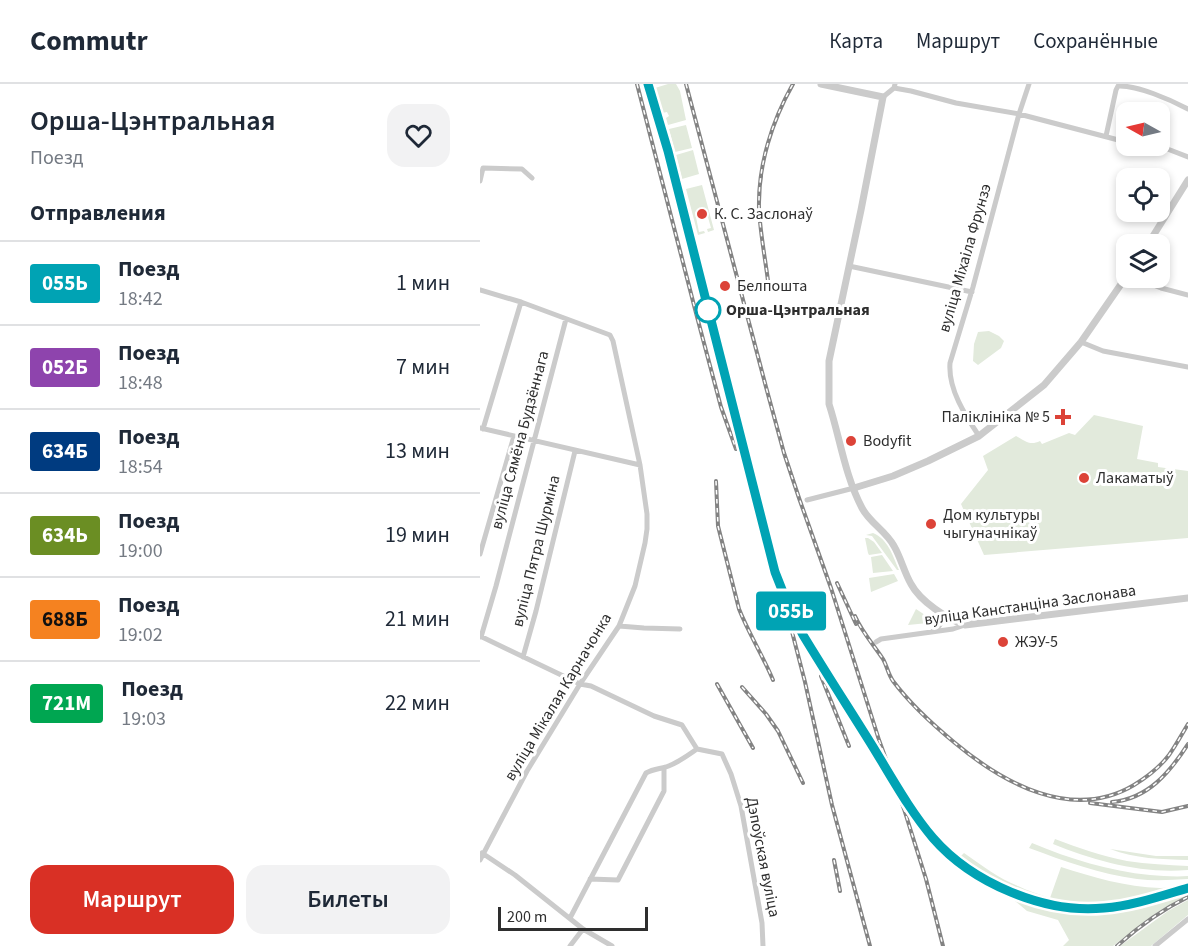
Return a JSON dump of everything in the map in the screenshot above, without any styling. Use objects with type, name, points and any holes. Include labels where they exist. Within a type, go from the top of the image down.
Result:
[{"type":"street","points":[[821,84],[883,97]]},
{"type":"street","name":"вуліца Міхаіла Фрунзэ","points":[[979,436],[951,383],[950,363],[972,292],[1029,84]]},
{"type":"street","points":[[1106,136],[1118,86],[1122,85],[1171,100],[1188,109]]},
{"type":"street","points":[[965,625],[942,613],[916,592],[891,539],[864,512],[854,488],[829,404],[829,361],[883,97],[894,86],[957,104],[1019,114],[1116,139]]},
{"type":"street","points":[[1170,150],[1188,157]]},
{"type":"street","points":[[480,181],[483,168],[522,169],[532,178]]},
{"type":"street","points":[[1154,234],[1188,180]]},
{"type":"street","points":[[849,266],[972,292]]},
{"type":"street","points":[[807,500],[893,476],[979,436],[1044,385],[1081,342],[1118,288]]},
{"type":"street","points":[[1161,288],[1188,295]]},
{"type":"street","points":[[480,290],[566,319]]},
{"type":"street","points":[[521,302],[481,428],[640,465]]},
{"type":"street","name":"вуліца Мікалая Карначонка","points":[[481,855],[527,771],[580,684],[619,626],[635,586],[645,546],[647,514],[640,465],[613,341],[608,333],[566,319]]},
{"type":"street","name":"вуліца Сямёна Будзённага","points":[[480,636],[496,586],[566,319]]},
{"type":"street","points":[[1081,342],[1103,351],[1188,367]]},
{"type":"street","points":[[480,554],[514,436]]},
{"type":"street","name":"вуліца Пятра Шурміна","points":[[523,657],[575,451]]},
{"type":"street","name":"вуліца Канстанціна Заслонава","points":[[876,642],[881,639],[953,629],[965,625],[1188,598]]},
{"type":"street","points":[[931,631],[940,626],[943,620],[942,613]]},
{"type":"street","points":[[619,626],[680,629]]},
{"type":"street","points":[[480,636],[580,684],[591,686],[654,716],[682,725],[697,749],[683,760],[646,773],[570,918]]},
{"type":"street","name":"Дэпоўская вуліца","points":[[697,749],[722,754],[731,774],[741,806],[762,922],[763,946]]},
{"type":"street","points":[[590,879],[618,880],[664,791],[664,768]]},
{"type":"street","points":[[481,855],[515,875],[583,929],[612,946]]},
{"type":"street","points":[[1155,946],[1188,919]]},
{"type":"street","points":[[570,946],[583,929]]},
{"type":"shaded area","points":[[676,84],[680,91],[686,120],[668,125],[666,118],[669,116],[667,112],[662,113],[655,88]]},
{"type":"shaded area","points":[[686,125],[692,148],[675,152],[669,129]]},
{"type":"shaded area","points":[[693,150],[699,174],[682,179],[676,155]]},
{"type":"shaded area","points":[[702,185],[714,230],[708,232],[707,229],[711,228],[706,210],[695,212],[699,232],[704,231],[705,233],[698,235],[686,189]]},
{"type":"shaded area","points":[[989,331],[1004,341],[1001,348],[978,365],[973,361],[974,344],[978,332]]},
{"type":"shaded area","name":"Лакаматыў","points":[[1094,415],[1143,426],[1137,459],[1158,463],[1158,467],[1188,471],[1188,538],[984,555],[961,504],[988,470],[983,456],[1016,436],[1028,442],[1040,441],[1042,444],[1069,433],[1075,435]]},
{"type":"shaded area","points":[[873,533],[883,539],[899,570],[872,536],[866,535]]},
{"type":"shaded area","points":[[865,538],[874,542],[882,553],[869,555]]},
{"type":"shaded area","points":[[882,555],[893,571],[873,573],[871,557]]},
{"type":"shaded area","points":[[894,574],[898,581],[871,592],[869,578]]},
{"type":"shaded area","points":[[916,609],[928,617],[928,623],[908,625]]},
{"type":"shaded area","points":[[1055,839],[1090,852],[1118,859],[1188,866],[1188,870],[1153,870],[1119,865],[1053,844]]},
{"type":"shaded area","points":[[1032,843],[1105,867],[1150,875],[1188,876],[1188,879],[1143,880],[1109,874],[1029,848]]},
{"type":"shaded area","points":[[1110,849],[1156,856],[1188,856],[1188,860],[1139,857]]},
{"type":"shaded area","points":[[964,853],[1004,879],[1050,898],[1061,867],[1122,884],[1160,888],[1184,887],[1137,900],[1104,905],[1052,901],[1018,891],[980,872],[960,857]]},
{"type":"shaded area","points":[[1188,891],[1188,895],[1158,912],[1113,946],[1063,946],[1069,940],[1058,920],[1027,911],[1008,895],[1055,908],[1093,911],[1135,906]]},
{"type":"shaded area","points":[[1188,900],[1188,915],[1151,946],[1120,946],[1168,911]]},
{"type":"railway","points":[[637,84],[721,407],[736,449]]},
{"type":"railway","points":[[648,84],[668,151],[805,682],[832,805],[870,946]]},
{"type":"railway","points":[[686,84],[784,453],[904,809],[926,879],[943,946]]},
{"type":"railway","points":[[768,281],[759,208],[761,176],[773,128],[793,84]]},
{"type":"railway","points":[[716,481],[718,526],[739,609],[773,680]]},
{"type":"railway","points":[[837,583],[856,624]]},
{"type":"railway","points":[[793,616],[880,759]]},
{"type":"railway","points":[[855,616],[883,659],[893,681],[922,714],[946,736],[994,772],[1039,793],[1063,799],[1087,800],[1110,795],[1134,785],[1153,772],[1165,759],[1188,724]]},
{"type":"railway","points":[[821,676],[849,746]]},
{"type":"railway","points":[[717,684],[753,748]]},
{"type":"railway","points":[[742,687],[778,731],[803,783]]},
{"type":"railway","points":[[1112,802],[1137,796],[1147,790],[1166,774],[1188,744]]},
{"type":"railway","points":[[905,797],[930,834],[950,855],[989,882],[1033,900],[1056,906],[1103,908],[1135,903],[1188,888]]},
{"type":"railway","points":[[1090,803],[1162,812],[1188,806]]},
{"type":"railway","points":[[834,860],[840,891]]},
{"type":"railway","points":[[1117,946],[1151,919],[1188,897]]},
{"type":"train","name":"055Ь","points":[[648,84],[668,151],[775,572],[803,635],[922,824],[934,839],[969,869],[1007,891],[1034,900],[1060,906],[1104,908],[1133,903],[1188,888]]},
{"type":"place","name":"К. С. Заслонаў","points":[[702,214]]},
{"type":"place","name":"Белпошта","points":[[725,286]]},
{"type":"place","name":"Орша-Цэнтральная","points":[[708,310]]},
{"type":"place","name":"Паліклініка № 5","points":[[1063,417]]},
{"type":"place","name":"Bodyfit","points":[[851,441]]},
{"type":"place","name":"Лакаматыў","points":[[1084,478]]},
{"type":"place","name":"Дом культуры чыгуначнікаў","points":[[931,524]]},
{"type":"place","name":"ЖЭУ-5","points":[[1003,642]]}]
